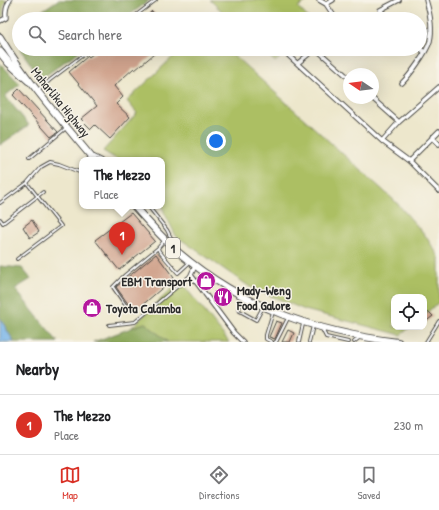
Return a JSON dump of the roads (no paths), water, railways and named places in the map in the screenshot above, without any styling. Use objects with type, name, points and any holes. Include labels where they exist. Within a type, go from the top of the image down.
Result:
[{"type":"highway","name":"Maharlika Highway","points":[[0,37],[12,57],[37,92],[92,157]]},
{"type":"highway","points":[[0,52],[9,63],[29,81]]},
{"type":"highway","name":"1","points":[[137,209],[178,252],[225,287],[244,297],[273,311],[313,326],[361,336],[368,340],[398,342]]},
{"type":"street","points":[[0,21],[6,18],[5,13],[7,4],[10,0]]},
{"type":"street","points":[[319,0],[326,4],[331,12]]},
{"type":"street","points":[[326,4],[333,0]]},
{"type":"street","points":[[382,12],[380,10],[399,0]]},
{"type":"street","points":[[426,0],[431,22],[430,41],[427,46]]},
{"type":"street","points":[[289,56],[382,141],[409,161],[439,191]]},
{"type":"street","points":[[298,63],[306,56]]},
{"type":"street","points":[[323,56],[343,73]]},
{"type":"street","points":[[402,83],[409,76],[422,56]]},
{"type":"street","points":[[382,141],[399,122],[439,87]]},
{"type":"street","points":[[379,104],[399,122]]},
{"type":"street","points":[[409,161],[439,131]]},
{"type":"street","points":[[432,138],[439,144]]},
{"type":"street","points":[[193,264],[191,275],[234,333],[243,342]]},
{"type":"lane","points":[[140,12],[156,0]]},
{"type":"lane","points":[[37,92],[82,56]]},
{"type":"lane","points":[[29,159],[67,128]]},
{"type":"lane","points":[[90,154],[96,157]]},
{"type":"lane","points":[[0,203],[27,182],[41,167],[50,162],[79,172]]},
{"type":"lane","points":[[17,259],[61,226],[27,182]]},
{"type":"lane","points":[[0,219],[3,223],[43,192]]},
{"type":"lane","points":[[150,209],[166,230],[178,252]]},
{"type":"lane","points":[[128,309],[113,287],[125,275],[158,248],[165,240]]},
{"type":"lane","points":[[158,248],[178,273],[193,264]]},
{"type":"lane","points":[[109,325],[135,322],[191,275]]},
{"type":"lane","points":[[244,297],[238,310],[256,320],[263,306]]},
{"type":"lane","points":[[273,311],[266,335],[266,339],[273,342],[276,342],[288,317]]},
{"type":"lane","points":[[426,342],[439,321]]},
{"type":"lane","points":[[299,342],[303,323]]},
{"type":"lane","points":[[309,342],[313,326]]},
{"type":"lane","points":[[322,328],[326,337],[348,342]]},
{"type":"lane","points":[[354,342],[361,336]]},
{"type":"water","points":[[0,318],[14,342],[0,342]]},
{"type":"place","name":"The Mezzo","points":[[122,255]]},
{"type":"place","name":"EBM Transport","points":[[206,281]]},
{"type":"place","name":"Mady–Weng Food Galore","points":[[223,297]]},
{"type":"place","name":"Toyota Calamba","points":[[92,308]]}]
